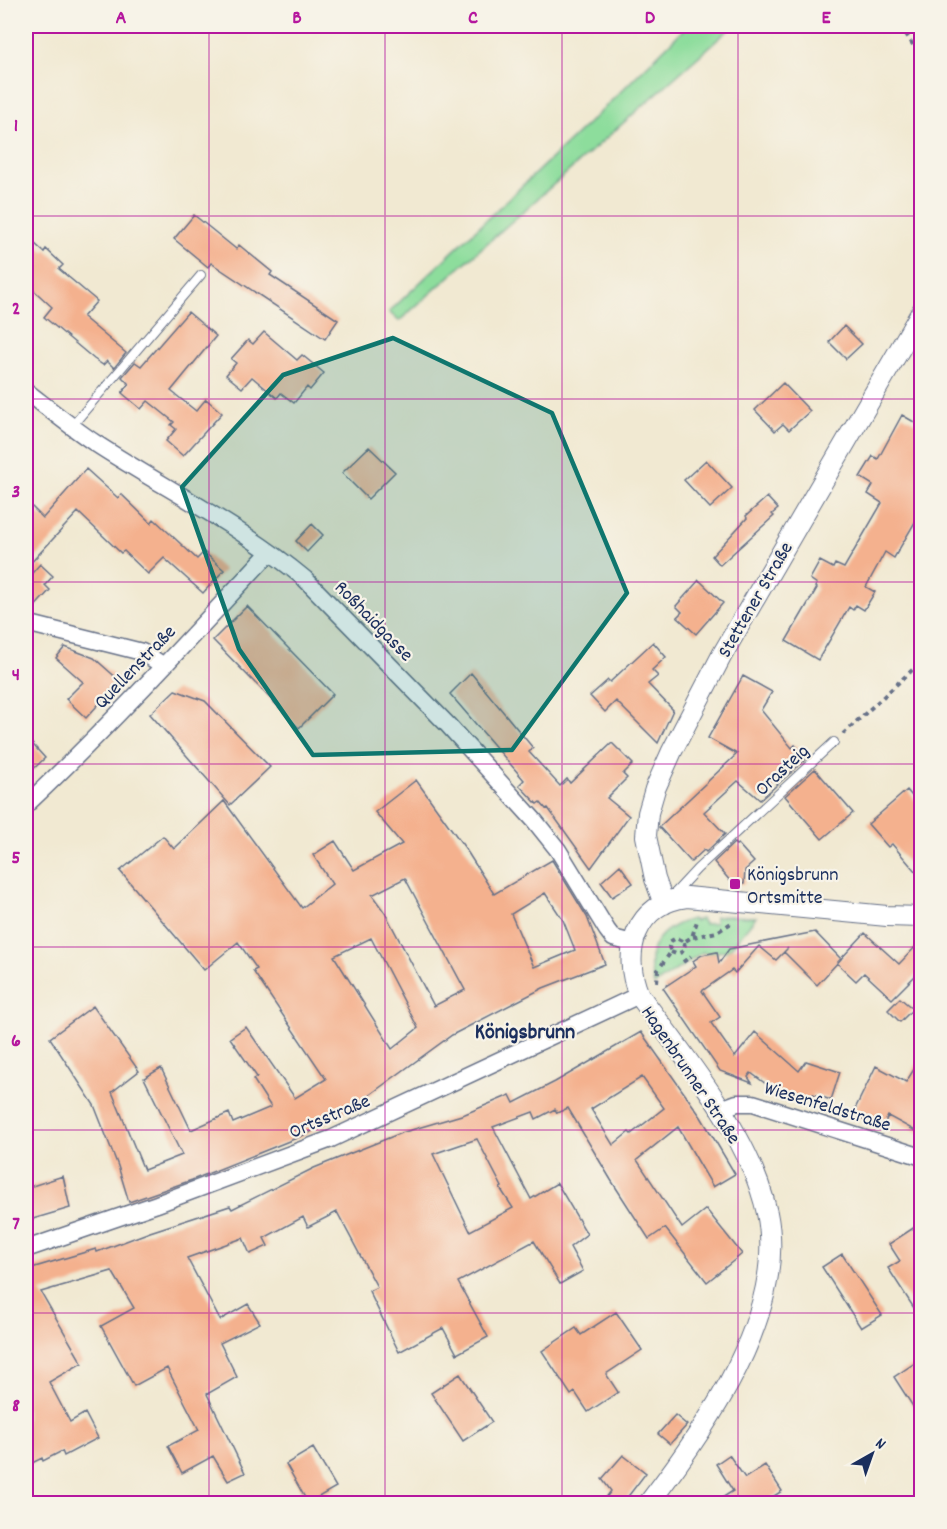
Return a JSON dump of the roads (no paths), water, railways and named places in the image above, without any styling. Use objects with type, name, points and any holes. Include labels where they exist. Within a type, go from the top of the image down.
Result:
[{"type":"street","name":"Stettener Straße","points":[[664,904],[655,879],[646,836],[648,813],[655,789],[681,732],[722,655],[921,311]]},
{"type":"street","name":"Roßhaidgasse","points":[[26,391],[95,443],[206,511],[296,571],[488,768],[558,850],[613,938],[632,943]]},
{"type":"street","name":"Quellenstraße","points":[[26,805],[164,666],[269,553]]},
{"type":"street","points":[[26,623],[142,652],[164,666]]},
{"type":"street","points":[[664,904],[687,897],[887,916],[921,917]]},
{"type":"street","name":"Hagenbrunner Straße","points":[[648,1503],[681,1461],[721,1397],[752,1329],[769,1272],[770,1234],[760,1190],[740,1141],[722,1109],[639,995],[632,976],[632,943],[647,916],[664,904]]},
{"type":"street","name":"Ortsstraße","points":[[26,1249],[158,1204],[331,1139],[639,995]]},
{"type":"street","name":"Wiesenfeldstraße","points":[[722,1109],[745,1102],[763,1106],[921,1156]]},
{"type":"lane","points":[[72,426],[201,275]]},
{"type":"lane","name":"Orasteig","points":[[664,904],[697,869],[834,742]]},
{"type":"place","name":"Königsbrunn Ortsmitte","points":[[735,884]]},
{"type":"district","name":"Königsbrunn","points":[[525,1030]]}]
